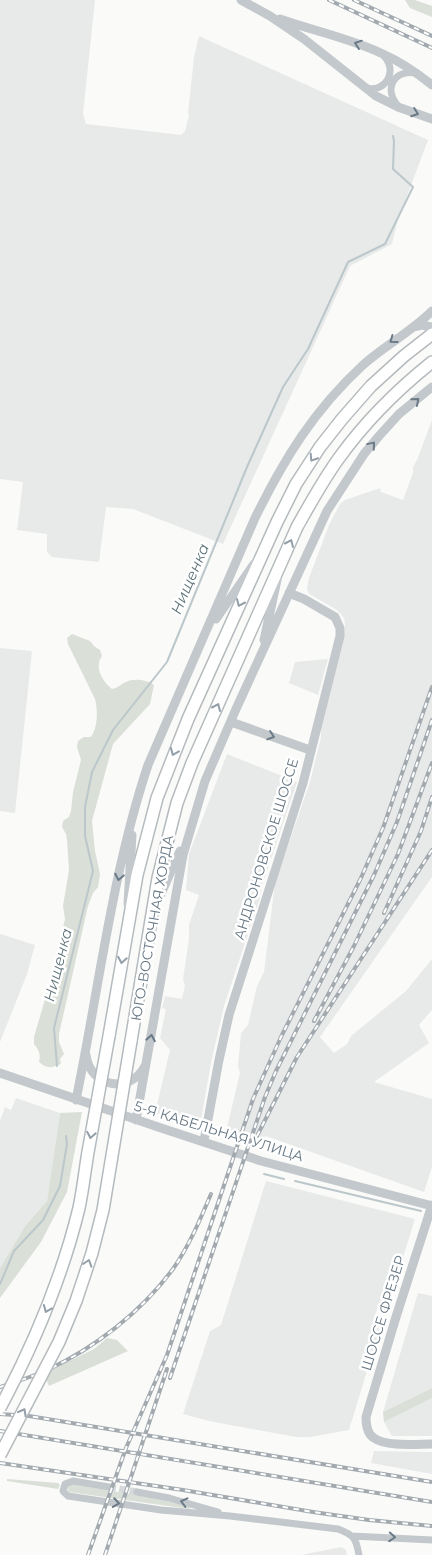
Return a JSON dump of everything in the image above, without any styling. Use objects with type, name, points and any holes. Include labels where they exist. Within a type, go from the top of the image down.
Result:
[{"type":"main road","name":"ЮГО-ВОСТОЧНАЯ ХОРДА","points":[[0,1408],[19,1373],[51,1299],[79,1207],[137,875],[156,798],[188,719],[265,547],[296,484],[320,446],[342,419],[378,380],[432,334]]},
{"type":"main road","name":"ЮГО-ВОСТОЧНАЯ ХОРДА","points":[[0,1455],[59,1342],[76,1301],[92,1253],[103,1210],[152,915],[166,844],[180,795],[192,763],[297,527],[316,492],[357,434],[385,403],[432,362]]},
{"type":"street","points":[[241,0],[270,16],[304,39],[376,96],[398,107],[432,119]]},
{"type":"street","points":[[270,16],[382,53],[417,73],[432,85]]},
{"type":"street","points":[[363,87],[369,89],[379,88],[388,80],[391,68],[387,58],[382,53]]},
{"type":"street","points":[[398,107],[391,95],[391,86],[394,80],[406,73],[417,73]]},
{"type":"street","points":[[76,1100],[124,849],[133,812],[148,765],[256,518],[274,479],[290,452],[321,409],[382,348],[432,311]]},
{"type":"street","points":[[410,328],[422,325],[432,327]]},
{"type":"street","points":[[136,1120],[183,855],[205,781],[328,511],[364,454],[400,414],[432,387]]},
{"type":"street","points":[[204,636],[265,547]]},
{"type":"street","points":[[260,658],[281,564]]},
{"type":"street","name":"АНДРОНОВСКОЕ ШОССЕ","points":[[204,1141],[218,1060],[229,1015],[303,783],[340,636],[340,628],[336,617],[289,593]]},
{"type":"street","points":[[231,722],[310,750]]},
{"type":"street","points":[[126,941],[133,812]]},
{"type":"street","points":[[152,915],[191,825]]},
{"type":"street","points":[[86,1048],[86,1058],[90,1068],[101,1080],[111,1084],[122,1084],[132,1080],[143,1069],[147,1059]]},
{"type":"street","name":"5-Я КАБЕЛЬНАЯ УЛИЦА","points":[[0,1073],[261,1161],[431,1211]]},
{"type":"street","name":"ШОССЕ ФРЕЗЕР","points":[[431,1211],[366,1417],[368,1430],[373,1438],[381,1442],[391,1444],[432,1444]]},
{"type":"street","points":[[109,1487],[73,1481],[65,1484],[63,1490],[68,1496],[76,1498],[160,1510],[338,1529],[352,1536],[356,1542],[359,1555]]},
{"type":"street","points":[[137,1492],[202,1507],[230,1516]]},
{"type":"street","points":[[352,1536],[432,1540]]},
{"type":"shaded area","points":[[0,0],[95,0],[83,114],[86,124],[181,135],[185,131],[189,115],[194,57],[199,36],[428,140],[398,220],[392,244],[350,266],[223,544],[133,509],[106,507],[99,562],[52,557],[47,552],[47,534],[17,530],[23,482],[0,479]]},
{"type":"shaded area","points":[[405,0],[415,0],[432,6],[432,17],[410,8]]},
{"type":"shaded area","points":[[432,420],[432,877],[320,1037],[334,1053],[347,1044],[351,1036],[406,991],[432,959],[432,1010],[419,1025],[429,1043],[374,1082],[432,1099],[432,1167],[424,1192],[266,1136],[255,1146],[225,1136],[240,1073],[238,1066],[241,1033],[248,1025],[257,986],[264,972],[275,883],[310,782],[321,737],[321,727],[344,634],[344,618],[337,610],[308,592],[309,578],[329,525],[340,504],[345,500],[380,488],[381,492],[403,500],[413,473],[413,467]]},
{"type":"shaded area","points":[[72,634],[90,641],[100,650],[102,656],[99,665],[100,674],[112,689],[133,680],[144,681],[154,685],[150,704],[113,744],[92,821],[95,851],[100,874],[98,887],[93,893],[88,906],[59,1034],[59,1042],[64,1054],[60,1059],[61,1064],[49,1067],[39,1062],[40,1054],[34,1044],[34,1037],[53,972],[65,919],[63,906],[69,870],[67,840],[62,827],[63,821],[69,817],[71,811],[73,792],[81,760],[77,747],[78,741],[84,737],[91,737],[97,718],[95,699],[68,644],[67,638]]},
{"type":"shaded area","points":[[0,648],[32,651],[15,813],[0,811]]},
{"type":"shaded area","points":[[328,659],[318,695],[289,683],[295,662]]},
{"type":"shaded area","points":[[227,754],[297,782],[224,1006],[201,1120],[194,1124],[155,1113],[170,1050],[160,1038],[166,1009],[162,1008],[165,996],[182,999],[185,986],[183,979],[189,939],[189,925],[199,895],[186,890],[189,854]]},
{"type":"shaded area","points":[[0,934],[35,945],[27,974],[0,1042]]},
{"type":"shaded area","points":[[16,1098],[60,1113],[47,1201],[25,1226],[0,1268],[0,1121],[5,1107],[11,1110]]},
{"type":"shaded area","points":[[82,1112],[67,1192],[41,1242],[0,1298],[0,1268],[25,1226],[47,1201],[60,1113]]},
{"type":"shaded area","points":[[266,1181],[415,1219],[388,1305],[379,1303],[374,1319],[382,1322],[349,1430],[310,1437],[296,1437],[209,1421],[183,1414],[210,1331],[221,1325]]},
{"type":"shaded area","points":[[418,1293],[432,1296],[432,1388],[383,1412]]},
{"type":"shaded area","points":[[107,1338],[117,1340],[128,1351],[49,1386],[46,1379],[47,1372],[94,1349]]},
{"type":"shaded area","points":[[432,1388],[432,1398],[384,1422],[383,1412]]},
{"type":"shaded area","points":[[432,1398],[432,1436],[392,1436],[384,1422]]},
{"type":"shaded area","points":[[374,1451],[432,1452],[432,1474],[371,1463]]},
{"type":"shaded area","points":[[7,1479],[58,1483],[60,1485],[58,1489],[7,1481]]},
{"type":"shaded area","points":[[70,1484],[136,1495],[190,1506],[190,1508],[69,1492],[67,1487]]},
{"type":"shaded area","points":[[341,1547],[346,1550],[347,1555],[301,1555]]},
{"type":"waterway","name":"Нищенка","points":[[57,1066],[54,1028],[93,871],[85,836],[85,807],[92,772],[113,730],[167,662],[247,467],[283,387],[308,349],[348,262],[385,244],[413,187],[393,169],[393,136]]},
{"type":"waterway","name":"Нищенка","points":[[0,1284],[14,1251],[43,1220],[60,1186],[67,1144],[66,1136]]},
{"type":"waterway","points":[[264,1174],[284,1179]]},
{"type":"waterway","points":[[295,1181],[421,1211]]},
{"type":"tunnel","points":[[109,1487],[137,1492]]},
{"type":"railway","points":[[329,0],[432,48]]},
{"type":"railway","points":[[354,0],[432,36]]},
{"type":"railway","points":[[88,1555],[126,1448],[167,1355],[253,1099],[281,1037],[360,880],[383,828],[432,687]]},
{"type":"railway","points":[[170,1378],[265,1097],[276,1071],[374,875],[397,822],[432,720]]},
{"type":"railway","points":[[314,1021],[354,946],[398,854],[432,763]]},
{"type":"railway","points":[[384,913],[421,831],[432,797]]},
{"type":"railway","points":[[257,1136],[297,1057],[432,850]]},
{"type":"railway","points":[[0,1387],[35,1375],[65,1361],[100,1340],[132,1314],[147,1300],[179,1260],[211,1194]]},
{"type":"railway","points":[[105,1555],[167,1369]]},
{"type":"railway","points":[[0,1414],[29,1416],[432,1482]]},
{"type":"railway","points":[[0,1431],[432,1502]]},
{"type":"railway","points":[[0,1463],[183,1490],[313,1512],[432,1526]]}]
